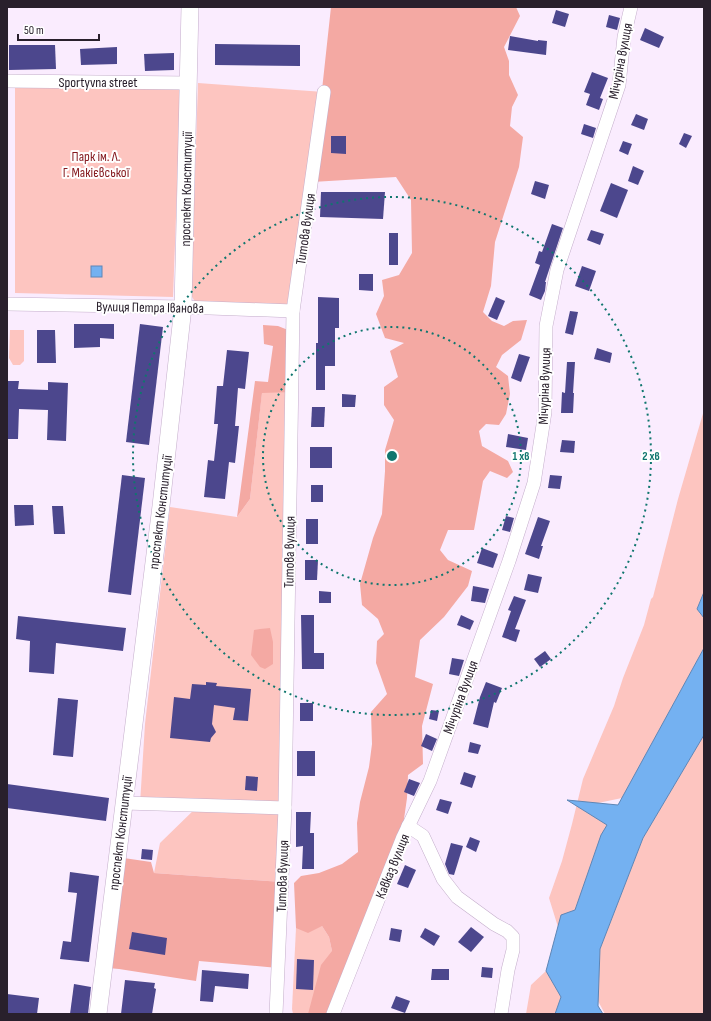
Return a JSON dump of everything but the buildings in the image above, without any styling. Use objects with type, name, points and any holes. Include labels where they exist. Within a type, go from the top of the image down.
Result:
[{"type":"main road","name":"проспект Конституції","points":[[98,1014],[161,506],[183,307],[190,7]]},
{"type":"street","name":"Мічуріна вулиця","points":[[408,826],[430,781],[509,561],[534,484],[545,412],[546,326],[557,270],[619,85],[624,37],[631,7]]},
{"type":"street","name":"Sportyvna street","points":[[7,81],[188,83]]},
{"type":"street","name":"Титова вулиця","points":[[276,1014],[285,808],[293,311],[324,92]]},
{"type":"street","name":"Вулиця Петра Іванова","points":[[7,304],[183,307],[293,311]]},
{"type":"street","points":[[124,803],[285,808]]},
{"type":"street","name":"Кавказ вулиця","points":[[333,1014],[401,840],[408,826],[423,836],[443,879],[457,898],[494,924],[507,931],[513,937],[513,950],[508,970],[501,1014]]},
{"type":"green space","name":"Парк ім. Л. Г. Макієвської","points":[[15,81],[181,83],[173,297],[15,293]]},
{"type":"green space","points":[[198,83],[324,92],[287,305],[195,302],[191,295]]},
{"type":"green space","points":[[10,330],[24,330],[24,361],[20,365],[13,365],[9,358]]},
{"type":"green space","points":[[262,392],[292,392],[282,882],[154,873],[160,843],[198,806],[140,804],[145,724],[170,507],[237,517],[250,499]]},
{"type":"green space","points":[[704,410],[704,592],[697,609],[704,618],[704,648],[622,798],[598,803],[591,809],[607,825],[575,910],[546,971],[558,927],[549,898],[562,861],[583,779],[614,706],[623,678],[644,625],[651,599],[653,597],[678,499]]},
{"type":"green space","points":[[704,735],[704,1014],[605,1014],[598,1001],[600,949],[643,838]]},
{"type":"green space","points":[[322,926],[329,937],[332,951],[332,1014],[293,1014],[296,928]]},
{"type":"green space","points":[[546,971],[561,997],[555,1014],[526,1014],[531,985]]},
{"type":"shaded area","points":[[331,7],[516,7],[520,16],[504,47],[509,61],[509,75],[518,95],[512,107],[510,126],[523,137],[519,167],[495,242],[491,286],[483,312],[492,321],[504,326],[513,321],[527,320],[521,340],[502,355],[496,367],[508,376],[510,394],[506,414],[499,425],[486,424],[479,431],[482,446],[508,461],[513,472],[507,478],[490,471],[483,481],[474,530],[448,530],[440,550],[448,560],[472,571],[468,586],[444,617],[420,640],[415,677],[433,684],[422,726],[423,764],[408,775],[407,798],[401,840],[329,1014],[308,1014],[321,965],[332,951],[329,937],[322,926],[308,933],[296,928],[294,883],[301,876],[319,873],[342,864],[358,852],[357,823],[360,802],[369,767],[372,744],[371,712],[387,694],[376,663],[377,641],[384,634],[378,619],[362,605],[360,584],[373,538],[382,514],[385,450],[394,420],[384,405],[384,387],[398,377],[390,351],[404,343],[385,338],[376,314],[384,296],[382,280],[399,275],[412,253],[411,200],[396,177],[312,182]]},
{"type":"shaded area","points":[[263,325],[278,326],[293,332],[292,392],[262,393],[250,499],[237,517],[255,381],[268,382],[273,346],[264,344]]},
{"type":"shaded area","points":[[270,628],[273,642],[273,664],[265,669],[260,667],[251,655],[254,630]]},
{"type":"shaded area","points":[[110,856],[151,862],[154,873],[282,882],[278,968],[199,961],[196,981],[97,967]]},
{"type":"water","points":[[91,266],[102,266],[102,277],[91,277]]},
{"type":"water","points":[[704,592],[704,618],[697,609]]},
{"type":"water","points":[[704,648],[704,735],[643,838],[600,949],[598,1006],[603,1014],[555,1014],[561,997],[546,971],[561,915],[575,910],[601,835],[607,825],[567,800],[618,805]]}]
